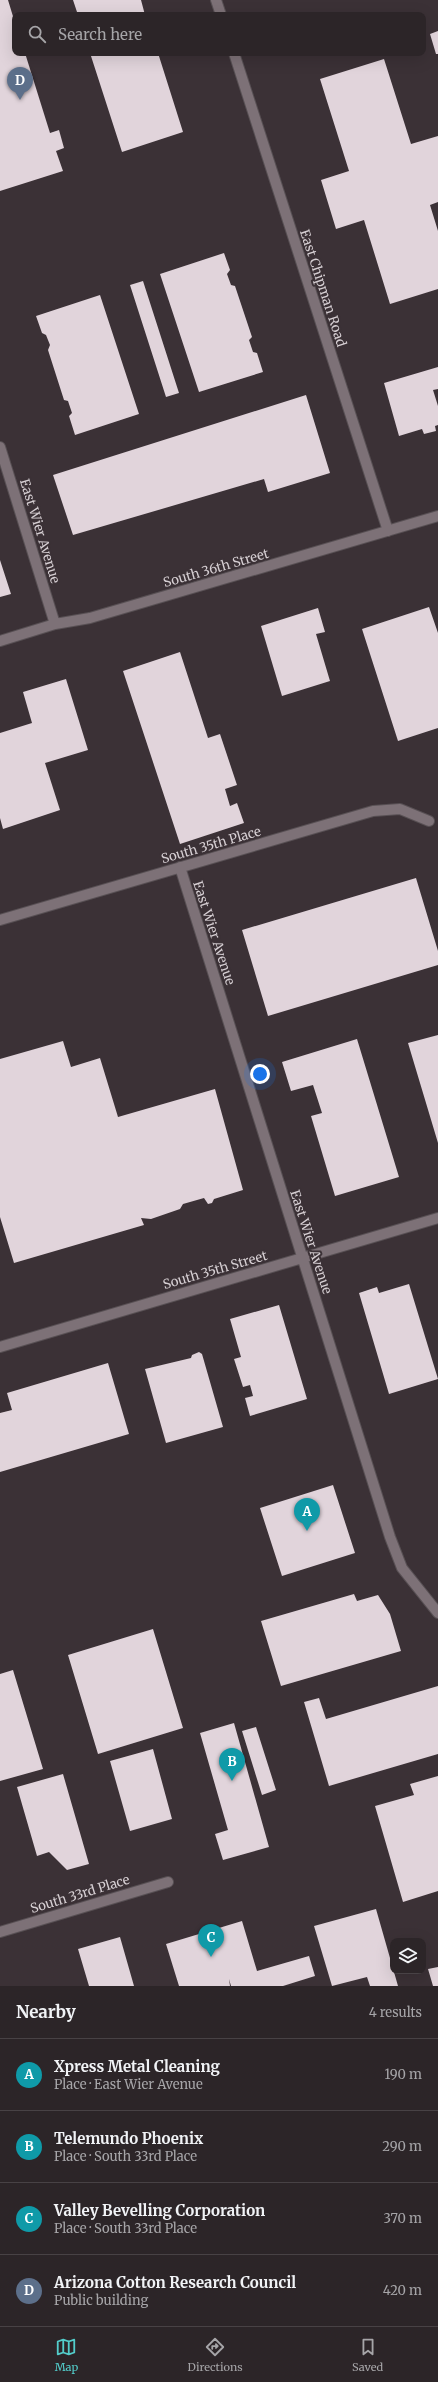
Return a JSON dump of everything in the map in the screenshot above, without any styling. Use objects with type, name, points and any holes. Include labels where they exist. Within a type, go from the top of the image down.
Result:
[{"type":"street","points":[[216,0],[220,12]]},
{"type":"street","name":"East Chipman Road","points":[[235,56],[388,531]]},
{"type":"street","name":"East Wier Avenue","points":[[0,447],[55,624]]},
{"type":"street","name":"South 36th Street","points":[[0,641],[55,624],[90,618],[438,516]]},
{"type":"street","name":"South 35th Place","points":[[0,920],[373,811],[400,810],[429,821]]},
{"type":"street","name":"East Wier Avenue","points":[[180,868],[390,1537],[402,1568],[438,1614]]},
{"type":"street","name":"South 35th Street","points":[[0,1347],[438,1218]]},
{"type":"street","name":"South 33rd Place","points":[[0,1932],[168,1882]]},
{"type":"building","points":[[0,0],[8,0],[12,13],[12,56],[26,56],[50,133],[59,130],[64,148],[56,151],[63,171],[0,191]]},
{"type":"building","points":[[73,0],[141,0],[144,12],[77,12]]},
{"type":"building","points":[[438,31],[438,54],[436,54],[430,34]]},
{"type":"building","points":[[91,56],[159,56],[183,132],[122,152]]},
{"type":"building","points":[[384,59],[411,144],[438,136],[438,202],[430,205],[438,231],[438,289],[390,304],[364,220],[336,229],[321,180],[349,171],[320,79]]},
{"type":"building","points":[[224,253],[230,270],[227,274],[231,285],[235,286],[252,337],[249,340],[253,352],[257,353],[263,372],[199,392],[160,274]]},
{"type":"building","points":[[143,281],[179,393],[166,397],[130,285]]},
{"type":"building","points":[[100,295],[139,414],[75,435],[69,416],[72,413],[68,401],[64,400],[48,350],[50,345],[46,335],[42,333],[36,316]]},
{"type":"building","points":[[438,367],[438,389],[433,390],[438,406],[438,425],[435,426],[436,431],[424,434],[422,429],[399,436],[384,383]]},
{"type":"building","points":[[306,395],[330,473],[268,492],[264,479],[73,535],[53,475]]},
{"type":"building","points":[[0,560],[11,594],[0,597]]},
{"type":"building","points":[[429,607],[438,633],[438,728],[398,741],[362,629]]},
{"type":"building","points":[[318,608],[325,632],[316,634],[330,681],[282,696],[261,626]]},
{"type":"building","points":[[180,652],[208,738],[220,734],[237,785],[225,789],[230,806],[237,803],[244,823],[180,844],[123,671]]},
{"type":"building","points":[[66,679],[88,750],[45,763],[60,810],[3,829],[0,818],[0,733],[32,723],[23,692]]},
{"type":"building","points":[[416,878],[438,951],[438,965],[268,1016],[242,930]]},
{"type":"building","points":[[438,1035],[438,1143],[408,1043]]},
{"type":"building","points":[[357,1039],[399,1177],[335,1196],[311,1116],[322,1113],[313,1085],[291,1091],[282,1062]]},
{"type":"building","points":[[63,1041],[71,1067],[100,1058],[118,1117],[215,1089],[243,1190],[214,1199],[212,1203],[208,1204],[204,1198],[183,1204],[180,1209],[151,1219],[141,1218],[144,1225],[14,1263],[0,1217],[0,1059]]},
{"type":"building","points":[[409,1284],[438,1379],[389,1394],[359,1293],[377,1287],[379,1293]]},
{"type":"building","points":[[279,1305],[307,1399],[250,1416],[245,1398],[253,1396],[250,1385],[243,1387],[234,1359],[241,1357],[230,1319]]},
{"type":"building","points":[[199,1352],[202,1354],[223,1427],[166,1443],[145,1369],[191,1358],[192,1355]]},
{"type":"building","points":[[108,1363],[129,1434],[0,1472],[0,1413],[12,1410],[7,1393]]},
{"type":"building","points":[[333,1485],[355,1553],[282,1576],[260,1508]]},
{"type":"building","points":[[354,1594],[357,1601],[378,1595],[390,1614],[401,1651],[281,1686],[261,1621]]},
{"type":"building","points":[[153,1629],[183,1728],[98,1754],[68,1655]]},
{"type":"building","points":[[13,1670],[43,1769],[0,1781],[0,1674]]},
{"type":"building","points":[[438,1686],[438,1754],[329,1786],[304,1702],[319,1698],[326,1719]]},
{"type":"building","points":[[234,1723],[269,1847],[223,1860],[215,1834],[228,1830],[200,1733]]},
{"type":"building","points":[[256,1727],[276,1790],[262,1795],[242,1731]]},
{"type":"building","points":[[153,1749],[172,1819],[130,1831],[110,1761]]},
{"type":"building","points":[[63,1774],[89,1864],[67,1870],[49,1852],[37,1856],[17,1787]]},
{"type":"building","points":[[438,1776],[438,1891],[403,1902],[375,1806],[414,1795],[410,1784]]},
{"type":"building","points":[[376,1909],[390,1958],[390,1974],[395,1974],[398,1986],[370,1986],[367,1977],[332,1986],[314,1926]]},
{"type":"building","points":[[242,1921],[257,1971],[309,1956],[315,1976],[283,1986],[231,1986],[229,1979],[230,1986],[179,1986],[166,1944]]},
{"type":"building","points":[[120,1937],[134,1986],[89,1986],[78,1949]]},
{"type":"building","points":[[438,1967],[438,1986],[433,1986],[428,1969]]},
{"type":"place","name":"Arizona Cotton Research Council","points":[[20,100]]},
{"type":"place","name":"Xpress Metal Cleaning","points":[[307,1531]]},
{"type":"place","name":"Telemundo Phoenix","points":[[232,1781]]},
{"type":"place","name":"Valley Bevelling Corporation","points":[[211,1957]]}]
